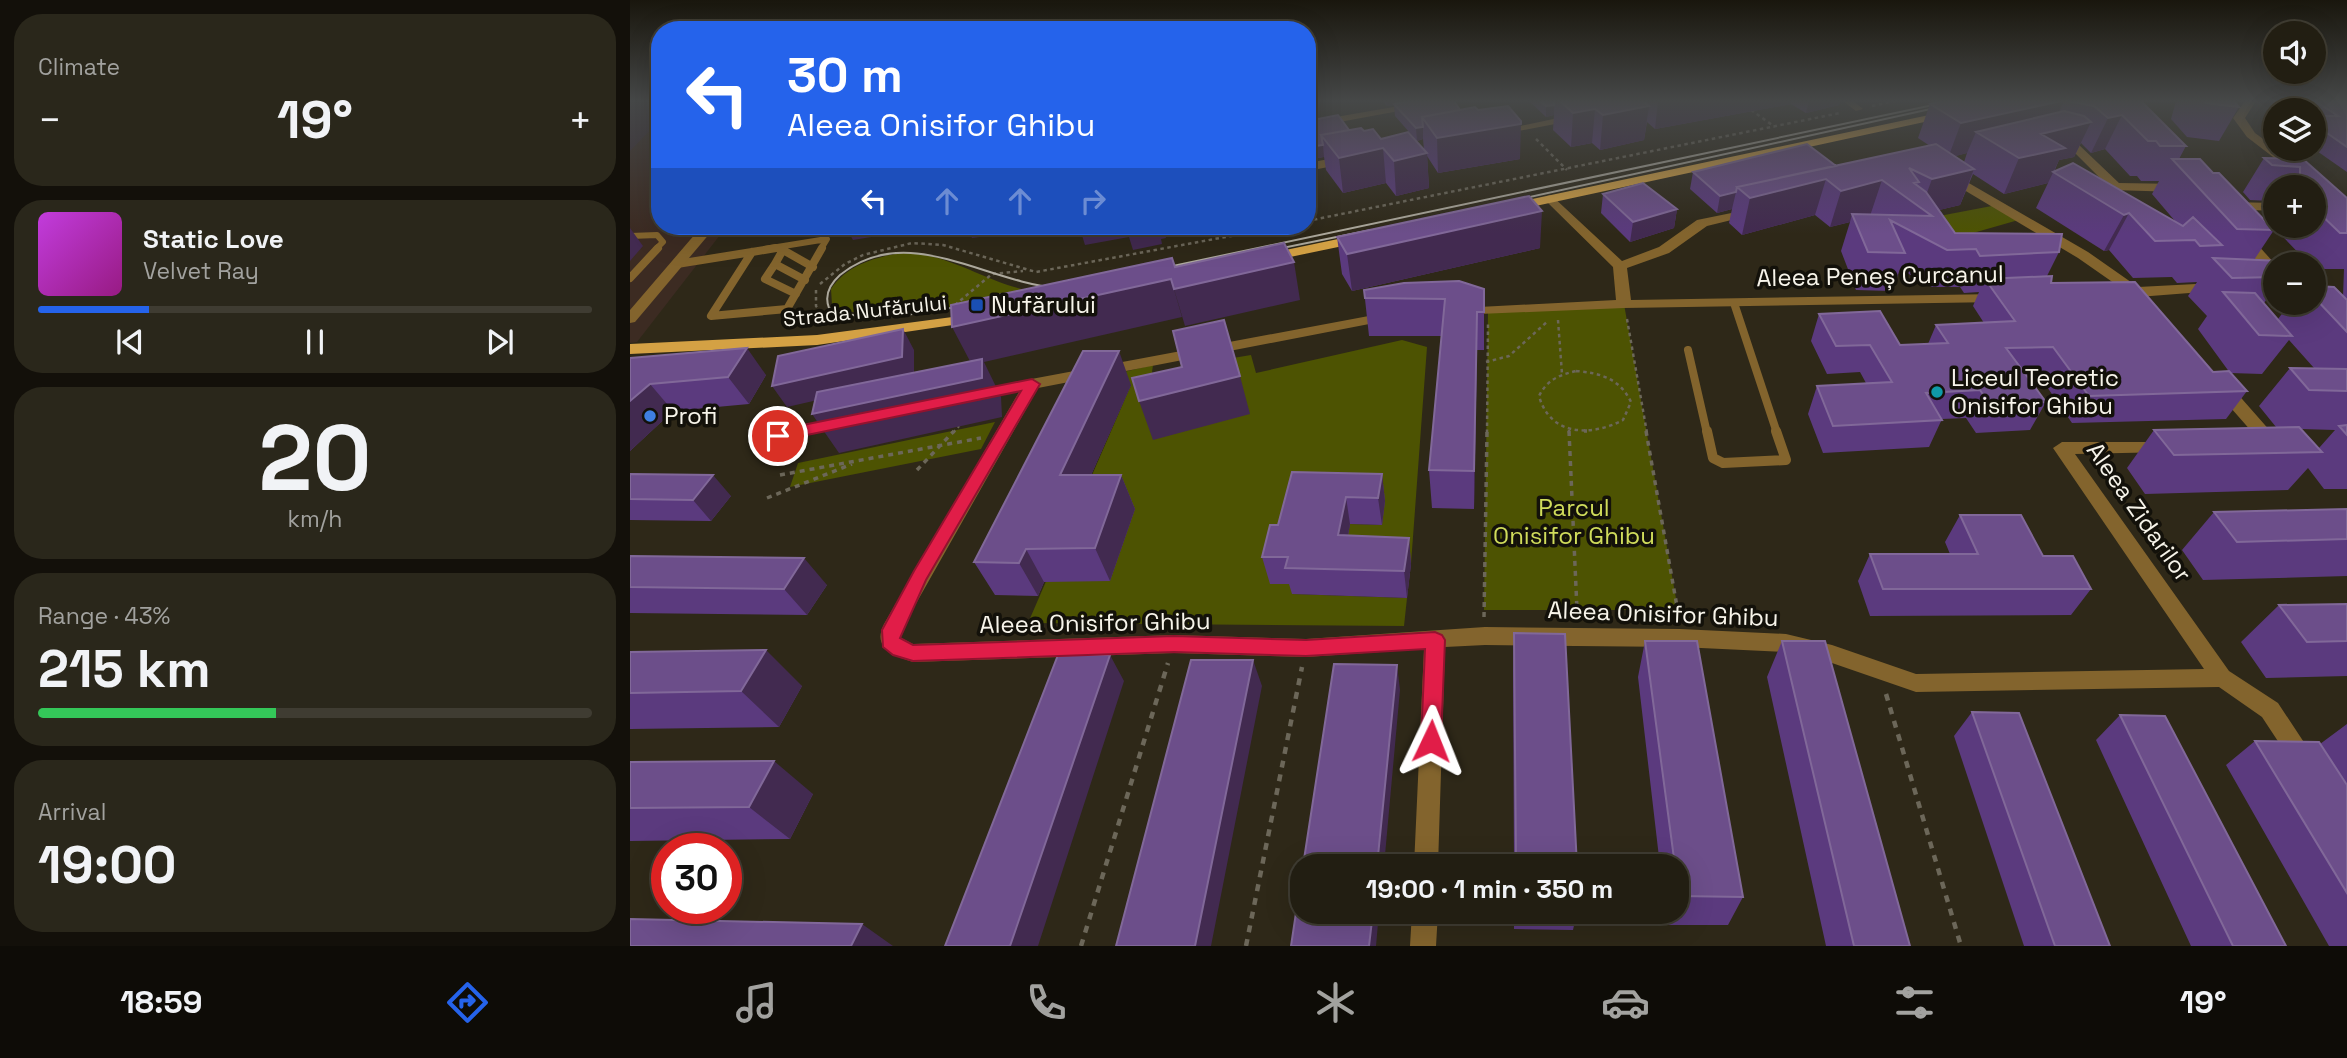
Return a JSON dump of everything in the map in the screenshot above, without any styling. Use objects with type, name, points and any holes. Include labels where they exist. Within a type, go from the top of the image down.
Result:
[{"type":"main road","points":[[1494,211],[1806,145]]},
{"type":"main road","points":[[1254,260],[1374,236]]},
{"type":"main road","name":"Strada Nufărului","points":[[630,349],[843,337],[988,316]]},
{"type":"main road","points":[[643,365],[687,347]]},
{"type":"street","points":[[2073,145],[2116,187],[2199,189]]},
{"type":"street","points":[[2264,145],[2304,175]]},
{"type":"street","points":[[1797,147],[1808,156]]},
{"type":"street","points":[[1316,165],[1361,157]]},
{"type":"street","points":[[1958,160],[1933,166],[2083,255],[2136,291],[2152,308]]},
{"type":"street","points":[[1551,199],[1620,266],[1624,304]]},
{"type":"street","points":[[1620,266],[1664,250],[1702,223],[1766,207]]},
{"type":"street","points":[[2263,209],[2223,215],[2263,259]]},
{"type":"street","points":[[630,319],[701,235]]},
{"type":"street","points":[[2110,292],[2233,287]]},
{"type":"street","name":"Aleea Peneș Curcanul","points":[[1447,312],[1624,304],[2014,298]]},
{"type":"street","points":[[1001,436],[1032,384],[1407,314]]},
{"type":"street","points":[[2214,379],[2282,448],[2249,448]]},
{"type":"street","name":"Aleea Onisifor Ghibu","points":[[1001,436],[891,630],[890,641],[899,649],[913,653],[1174,644],[1306,648],[1485,636],[1680,638],[1786,642],[1832,654],[1916,683],[2222,678]]},
{"type":"street","name":"Aleea Zidarilor","points":[[2183,448],[2062,448],[2222,678],[2270,710],[2318,784]]},
{"type":"street","points":[[1426,854],[1435,640]]},
{"type":"street","points":[[1423,946],[1424,924]]},
{"type":"lane","points":[[630,236],[651,234]]},
{"type":"lane","points":[[630,278],[663,242],[658,235]]},
{"type":"lane","points":[[677,264],[752,251],[784,248],[827,239],[787,309],[711,316],[752,251]]},
{"type":"lane","points":[[784,248],[765,279],[796,294]]},
{"type":"lane","points":[[784,248],[813,267]]},
{"type":"lane","points":[[775,264],[805,280]]},
{"type":"lane","points":[[1688,350],[1713,458],[1724,463],[1786,460],[1734,303]]},
{"type":"lane","points":[[979,395],[1032,384]]},
{"type":"lane","points":[[778,436],[845,422]]},
{"type":"path","points":[[1541,145],[1566,170]]},
{"type":"path","points":[[1316,219],[1687,145]]},
{"type":"path","points":[[954,307],[992,274],[1055,271],[1240,235]]},
{"type":"path","points":[[827,319],[817,312],[813,301],[817,288],[845,264],[889,247],[912,243],[943,245],[1026,271]]},
{"type":"path","points":[[1624,304],[1676,597],[1680,638]]},
{"type":"path","points":[[1485,636],[1488,311]]},
{"type":"path","points":[[1486,362],[1508,356],[1557,313],[1562,374]]},
{"type":"path","points":[[1576,371],[1606,376],[1627,391],[1632,402],[1623,420],[1613,427],[1592,432],[1569,430],[1556,424],[1540,406],[1539,397],[1543,387],[1562,374],[1576,371]]},
{"type":"path","points":[[917,470],[946,442],[958,426]]},
{"type":"path","points":[[1569,430],[1577,610]]},
{"type":"path","points":[[780,475],[946,442],[1001,436]]},
{"type":"path","points":[[767,498],[860,460]]},
{"type":"path","points":[[1081,946],[1174,644]]},
{"type":"path","points":[[1246,946],[1306,648]]},
{"type":"path","points":[[1880,672],[1961,946]]},
{"type":"shaded area","points":[[630,145],[651,145],[651,235],[720,235],[637,342],[630,343]]},
{"type":"green space","points":[[1997,205],[2022,219],[1973,233],[1886,239],[1876,228]]},
{"type":"green space","points":[[902,253],[937,258],[1020,289],[1037,292],[963,305],[899,312],[848,311],[832,305],[831,289],[853,268]]},
{"type":"green space","name":"Parcul Onisifor Ghibu","points":[[1624,304],[1678,610],[1484,610],[1488,311]]},
{"type":"green space","points":[[1402,340],[1427,347],[1411,564],[1343,562],[1350,524],[1381,525],[1298,499],[1293,594],[1407,598],[1404,626],[1028,623],[1131,385],[1107,376],[1153,365],[1146,416],[1233,358],[1251,355],[1256,373]]},
{"type":"green space","points":[[995,422],[981,449],[790,487],[798,463]]},
{"type":"building","points":[[1329,145],[1420,145],[1427,153],[1394,161],[1383,148],[1339,158]]},
{"type":"building","points":[[1802,145],[1809,145],[1836,166],[1737,187],[1736,192],[1720,196],[1693,172]]},
{"type":"building","points":[[1938,145],[1974,169],[1932,179],[1909,168],[1919,182],[1914,183],[1926,192],[1955,233],[2062,234],[2059,252],[1980,256],[1976,249],[1947,250],[1890,220],[1905,253],[1868,252],[1852,214],[1932,216],[1882,180],[1841,191],[1826,179],[1750,198],[1737,187]]},
{"type":"building","points":[[1998,145],[2060,145],[2065,148],[2019,158]]},
{"type":"building","points":[[2172,159],[2200,159],[2213,173],[2219,173],[2263,219],[2263,230],[2237,229]]},
{"type":"building","points":[[2267,161],[2305,161],[2321,175],[2300,175],[2300,167],[2272,165]]},
{"type":"building","points":[[2073,163],[2183,226],[2193,217],[2222,245],[2200,246],[2195,240],[2155,241],[2129,213],[2124,215],[2053,172]]},
{"type":"building","points":[[2326,179],[2347,198],[2347,233],[2340,233],[2326,220]]},
{"type":"building","points":[[1643,183],[1677,209],[1633,222],[1603,194]]},
{"type":"building","points":[[1529,196],[1542,211],[1347,254],[1337,237]]},
{"type":"building","points":[[1284,243],[1294,262],[1174,289],[1171,279],[952,327],[951,305],[1172,258],[1175,267]]},
{"type":"building","points":[[2213,258],[2263,260],[2263,277],[2232,278]]},
{"type":"building","points":[[2052,276],[2051,283],[2135,282],[2213,372],[2229,371],[2247,391],[2089,396],[2053,347],[2006,348],[2046,402],[1990,405],[1980,390],[1926,393],[1942,420],[1833,426],[1817,386],[1892,382],[1870,345],[1836,346],[1819,314],[1880,311],[1900,345],[1948,343],[1936,325],[2015,321],[1985,279]]},
{"type":"building","points":[[1459,281],[1484,289],[1484,312],[1477,312],[1474,471],[1429,470],[1445,299],[1365,298],[1364,290],[1404,283]]},
{"type":"building","points":[[2326,287],[2334,287],[2347,300],[2347,332],[2326,310]]},
{"type":"building","points":[[2223,292],[2255,293],[2263,302],[2263,315],[2274,315],[2292,336],[2259,335]]},
{"type":"building","points":[[1224,320],[1240,376],[1139,401],[1132,378],[1182,367],[1173,331]]},
{"type":"building","points":[[903,329],[902,357],[772,386],[778,356]]},
{"type":"building","points":[[747,348],[728,377],[650,384],[630,401],[630,358]]},
{"type":"building","points":[[1083,351],[1119,351],[1060,475],[1121,475],[1095,548],[1026,549],[1019,563],[974,562]]},
{"type":"building","points":[[982,359],[982,378],[812,414],[817,392]]},
{"type":"building","points":[[2290,368],[2347,369],[2347,391],[2309,390]]},
{"type":"building","points":[[2347,425],[2347,435],[2339,426]]},
{"type":"building","points":[[2299,427],[2322,452],[2174,455],[2154,430]]},
{"type":"building","points":[[1292,472],[1382,474],[1378,498],[1346,497],[1338,535],[1409,538],[1404,571],[1285,568],[1288,557],[1262,557],[1270,525],[1278,525]]},
{"type":"building","points":[[630,474],[713,475],[693,500],[630,499]]},
{"type":"building","points":[[2347,509],[2347,539],[2237,542],[2214,512]]},
{"type":"building","points":[[1960,515],[2021,515],[2043,556],[2073,556],[2091,589],[1883,589],[1870,554],[1978,554]]},
{"type":"building","points":[[630,556],[804,558],[784,589],[630,587]]},
{"type":"building","points":[[2347,604],[2347,641],[2307,642],[2279,605]]},
{"type":"building","points":[[1514,633],[1565,634],[1576,854],[1516,854]]},
{"type":"building","points":[[1645,641],[1697,641],[1743,897],[1689,896],[1689,854],[1673,854]]},
{"type":"building","points":[[1782,641],[1825,641],[1910,946],[1854,946]]},
{"type":"building","points":[[766,650],[741,691],[630,693],[630,652]]},
{"type":"building","points":[[1058,655],[1110,655],[1010,946],[945,946]]},
{"type":"building","points":[[1191,660],[1253,660],[1195,946],[1116,946]]},
{"type":"building","points":[[1334,664],[1397,665],[1378,854],[1305,854]]},
{"type":"building","points":[[1972,712],[2019,713],[2110,946],[2055,946]]},
{"type":"building","points":[[2120,715],[2165,716],[2286,946],[2233,946]]},
{"type":"building","points":[[2255,741],[2319,742],[2347,785],[2347,893]]},
{"type":"building","points":[[774,761],[749,807],[630,808],[630,762]]},
{"type":"building","points":[[630,919],[651,919],[651,924],[742,924],[742,921],[862,924],[851,946],[630,946]]},
{"type":"building","points":[[1294,924],[1372,924],[1369,946],[1291,946]]},
{"type":"tram line","points":[[1154,270],[1744,145]]},
{"type":"tram line","points":[[1511,201],[1766,145]]},
{"type":"tram line","points":[[1268,251],[1371,230]]},
{"type":"tram line","points":[[972,305],[881,317],[845,314],[829,308],[827,299],[831,286],[840,275],[866,260],[892,253],[946,259],[1030,284],[1058,288]]},
{"type":"place","name":"Nufărului","points":[[977,305]]},
{"type":"place","name":"Liceul Teoretic Onisifor Ghibu","points":[[1937,392]]},
{"type":"place","name":"Profi","points":[[650,416]]},
{"type":"route","points":[[778,436],[1032,384],[920,576],[891,630],[890,641],[899,649],[913,653],[1174,644],[1306,648],[1435,640],[1431,741]]}]
